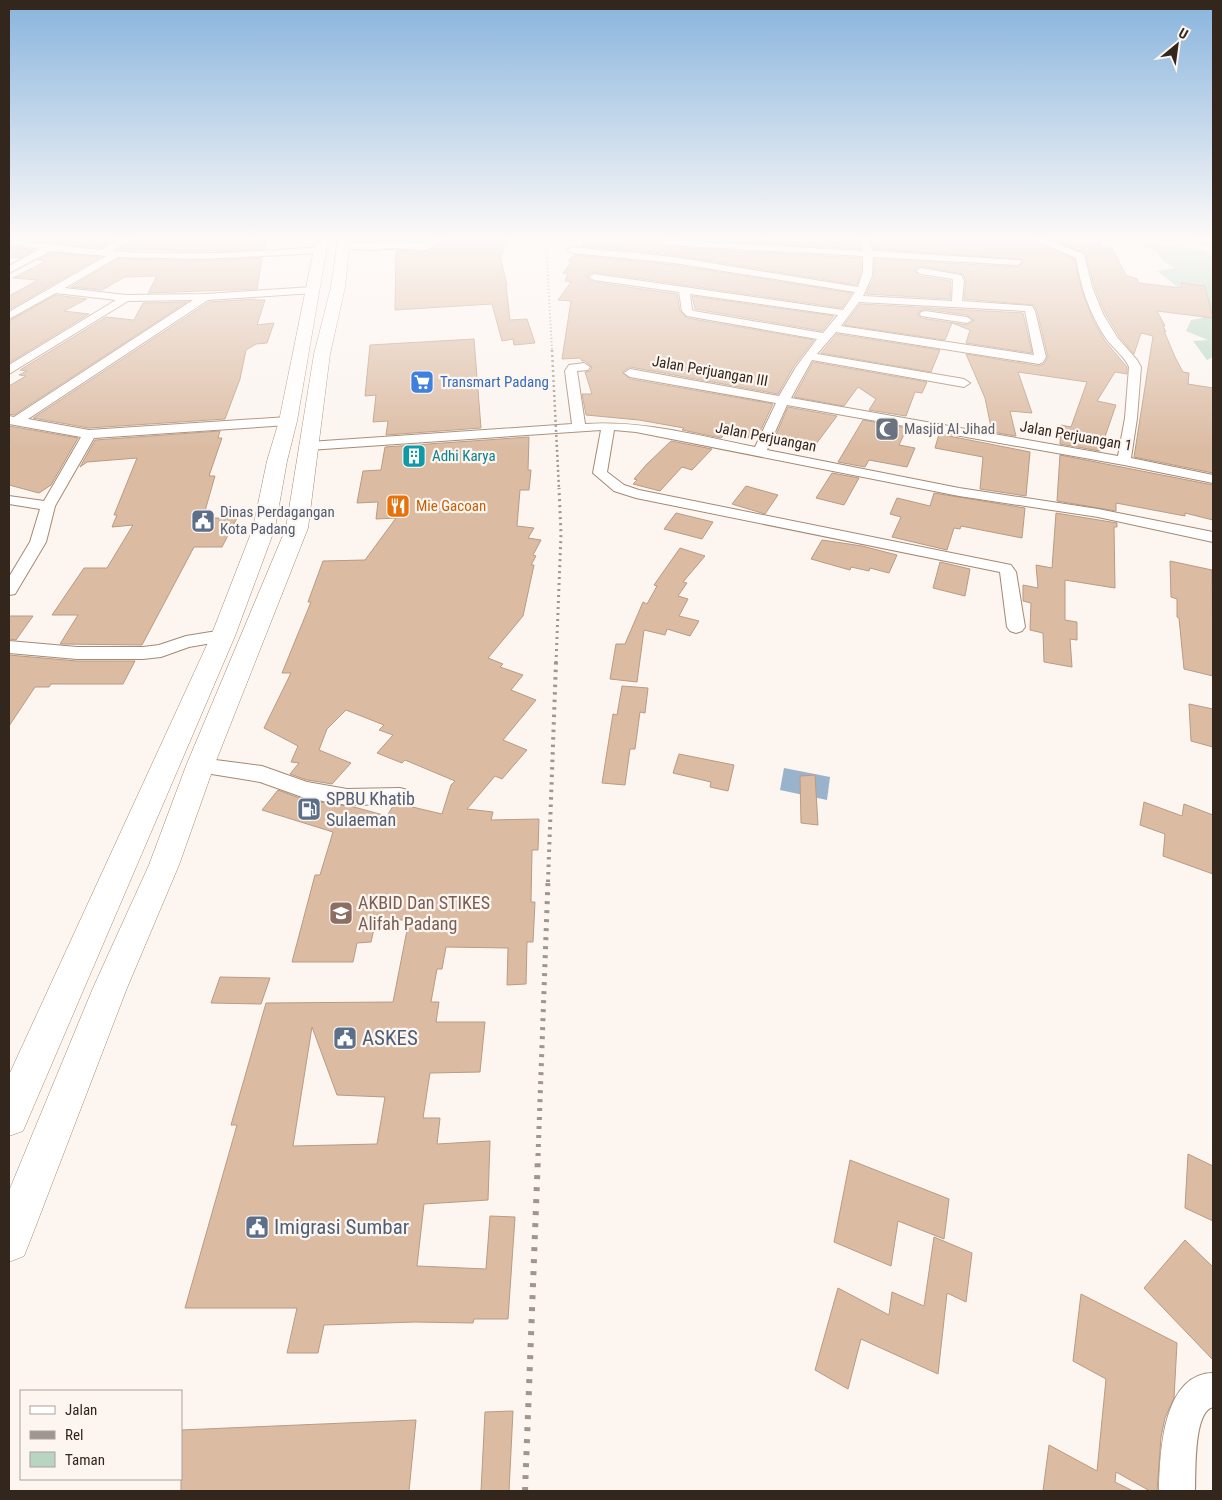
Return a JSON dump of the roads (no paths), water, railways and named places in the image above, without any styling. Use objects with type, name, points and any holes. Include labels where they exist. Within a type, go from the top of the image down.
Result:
[{"type":"main road","points":[[9,1117],[223,636],[264,528],[277,460],[316,310]]},
{"type":"main road","points":[[9,1241],[106,997],[164,865],[200,766],[297,528],[322,354],[325,310]]},
{"type":"street","points":[[9,370],[106,310]]},
{"type":"street","points":[[13,420],[185,310]]},
{"type":"street","points":[[687,310],[691,314],[825,337]]},
{"type":"street","points":[[816,310],[844,314]]},
{"type":"street","points":[[760,451],[784,401],[809,356],[847,310]]},
{"type":"street","points":[[901,310],[968,328]]},
{"type":"street","points":[[964,310],[971,350]]},
{"type":"street","points":[[834,328],[1040,360],[1029,310]]},
{"type":"street","points":[[1097,310],[1108,335],[1133,362],[1135,367],[1131,418],[1124,461]]},
{"type":"street","points":[[809,356],[964,382]]},
{"type":"street","points":[[579,428],[572,371],[573,368],[584,367]]},
{"type":"street","name":"Jalan Perjuangan III","points":[[630,373],[784,401]]},
{"type":"street","name":"Jalan Perjuangan 1","points":[[784,401],[1124,461],[1213,479]]},
{"type":"street","points":[[13,420],[89,434],[288,422]]},
{"type":"street","points":[[608,426],[600,473],[619,488],[636,494],[1005,568],[1008,572],[1016,626]]},
{"type":"street","name":"Jalan Perjuangan","points":[[309,446],[608,426],[636,428],[760,451],[959,492],[1116,516],[1213,537]]},
{"type":"street","points":[[9,588],[38,542],[48,506],[89,434]]},
{"type":"street","points":[[9,500],[48,506]]},
{"type":"street","points":[[9,647],[77,653],[143,653],[161,651],[186,642],[223,636]]},
{"type":"street","points":[[200,766],[262,774],[305,790],[348,797],[400,796]]},
{"type":"street","points":[[1177,1491],[1180,1434],[1190,1405],[1201,1392],[1213,1390]]},
{"type":"water","points":[[784,768],[830,777],[827,800],[780,790]]},
{"type":"railway","points":[[550,310],[552,351]]},
{"type":"railway","points":[[552,350],[559,489]]},
{"type":"railway","points":[[556,663],[561,534],[559,488]]},
{"type":"railway","points":[[548,882],[556,662]]},
{"type":"railway","points":[[538,1156],[548,880]]},
{"type":"railway","points":[[525,1491],[538,1155]]},
{"type":"place","name":"Transmart Padang","points":[[422,382]]},
{"type":"place","name":"Masjid Al Jihad","points":[[887,429]]},
{"type":"place","name":"Adhi Karya","points":[[414,456]]},
{"type":"place","name":"Mie Gacoan","points":[[398,506]]},
{"type":"place","name":"Dinas Perdagangan Kota Padang","points":[[203,521]]},
{"type":"place","name":"SPBU Khatib Sulaeman","points":[[309,809]]},
{"type":"place","name":"AKBID Dan STIKES Alifah Padang","points":[[341,913]]},
{"type":"place","name":"ASKES","points":[[345,1038]]},
{"type":"place","name":"Imigrasi Sumbar","points":[[257,1227]]}]
